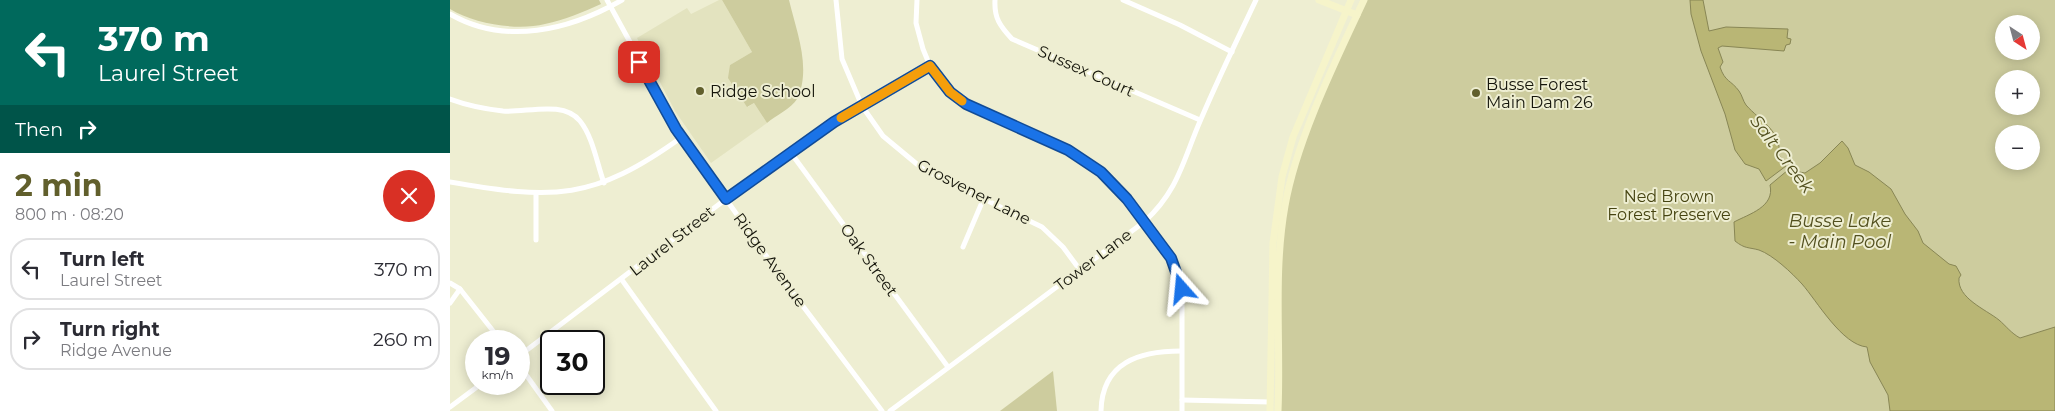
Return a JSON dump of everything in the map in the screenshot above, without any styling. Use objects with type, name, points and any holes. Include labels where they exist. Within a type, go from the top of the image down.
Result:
[{"type":"main road","points":[[1319,0],[1357,15]]},
{"type":"main road","points":[[1270,411],[1273,243],[1282,177],[1293,137],[1351,0]]},
{"type":"main road","points":[[1278,411],[1280,277],[1285,204],[1305,138],[1364,0]]},
{"type":"street","name":"Ridge Avenue","points":[[607,0],[682,137],[784,281],[882,411]]},
{"type":"street","points":[[450,14],[489,28],[511,31],[545,30],[576,23],[622,0]]},
{"type":"street","name":"Grosvener Lane","points":[[836,0],[842,59],[862,106],[883,136],[902,154],[924,170],[1042,227],[1063,247],[1080,270]]},
{"type":"street","points":[[917,0],[916,24],[919,38],[930,66],[950,92],[966,104],[1068,150],[1093,166],[1117,186],[1171,258],[1179,276],[1182,304],[1182,411]]},
{"type":"street","name":"Sussex Court","points":[[995,0],[994,12],[1000,27],[1012,39],[1200,120]]},
{"type":"street","points":[[1123,0],[1180,25],[1232,52]]},
{"type":"street","name":"Tower Lane","points":[[890,411],[1144,222],[1162,204],[1176,184],[1200,120],[1256,0]]},
{"type":"street","name":"Laurel Street","points":[[530,348],[622,280],[726,199],[791,153],[862,106],[930,66]]},
{"type":"street","points":[[450,99],[503,111],[556,110],[568,112],[578,119],[586,130],[604,183]]},
{"type":"street","points":[[450,182],[516,193],[536,194],[578,190],[604,183],[640,167],[682,137]]},
{"type":"street","name":"Oak Street","points":[[791,153],[948,367]]},
{"type":"street","points":[[536,194],[536,240]]},
{"type":"street","points":[[963,246],[983,200]]},
{"type":"street","points":[[622,280],[716,411]]},
{"type":"street","points":[[450,283],[460,289],[492,330]]},
{"type":"street","points":[[450,302],[460,289]]},
{"type":"street","points":[[1101,411],[1106,384],[1123,366],[1148,353],[1181,351]]},
{"type":"street","points":[[530,380],[552,411]]},
{"type":"street","points":[[450,407],[466,395]]},
{"type":"street","points":[[1182,400],[1270,402]]},
{"type":"shaded area","name":"Ridge School","points":[[722,0],[752,52],[730,65],[748,107],[754,103],[767,123],[711,163],[675,111],[637,38],[687,8],[691,14]]},
{"type":"green space","points":[[450,0],[599,0],[601,4],[560,20],[522,27],[496,25],[471,19],[450,9]]},
{"type":"green space","points":[[722,0],[789,0],[799,37],[803,62],[801,87],[795,102],[767,123],[754,103],[747,107],[728,78],[730,65],[752,52]]},
{"type":"green space","name":"Ned Brown Forest Preserve","points":[[1364,0],[2055,0],[2055,411],[1278,411],[1282,223],[1305,138]]},
{"type":"green space","points":[[1053,371],[1057,411],[1000,411]]},
{"type":"water","points":[[1690,0],[1703,0],[1709,31],[1726,27],[1788,29],[1787,38],[1791,39],[1790,44],[1786,45],[1784,51],[1722,46],[1718,48],[1723,62],[1720,67],[1724,76],[1736,87],[1746,105],[1769,127],[1777,139],[1779,155],[1786,166],[1766,181],[1759,169],[1745,164],[1735,150],[1725,114],[1701,51],[1691,14]]},
{"type":"water","name":"Busse Lake - Main Pool","points":[[1842,141],[1848,148],[1855,165],[1869,172],[1891,189],[1905,214],[1918,231],[1923,243],[1949,264],[1956,266],[1961,275],[1959,278],[1962,291],[1967,297],[2020,338],[2055,327],[2055,411],[1890,411],[1888,395],[1870,362],[1867,347],[1848,339],[1839,331],[1802,284],[1782,265],[1764,252],[1744,247],[1735,241],[1734,222],[1760,209],[1765,204],[1771,193],[1770,185],[1788,170],[1805,173],[1820,163]]},
{"type":"slow traffic","points":[[841,118],[930,66],[950,92],[962,101]]},
{"type":"place","name":"Ridge School","points":[[700,91]]},
{"type":"place","name":"Busse Forest Main Dam 26","points":[[1476,93]]},
{"type":"route","points":[[639,62],[676,129],[726,199],[834,122],[930,66],[950,92],[966,104],[1068,150],[1093,166],[1117,186],[1171,258],[1179,276],[1182,289]]},
{"type":"water label","name":"Salt Creek","points":[[1782,154]]}]
